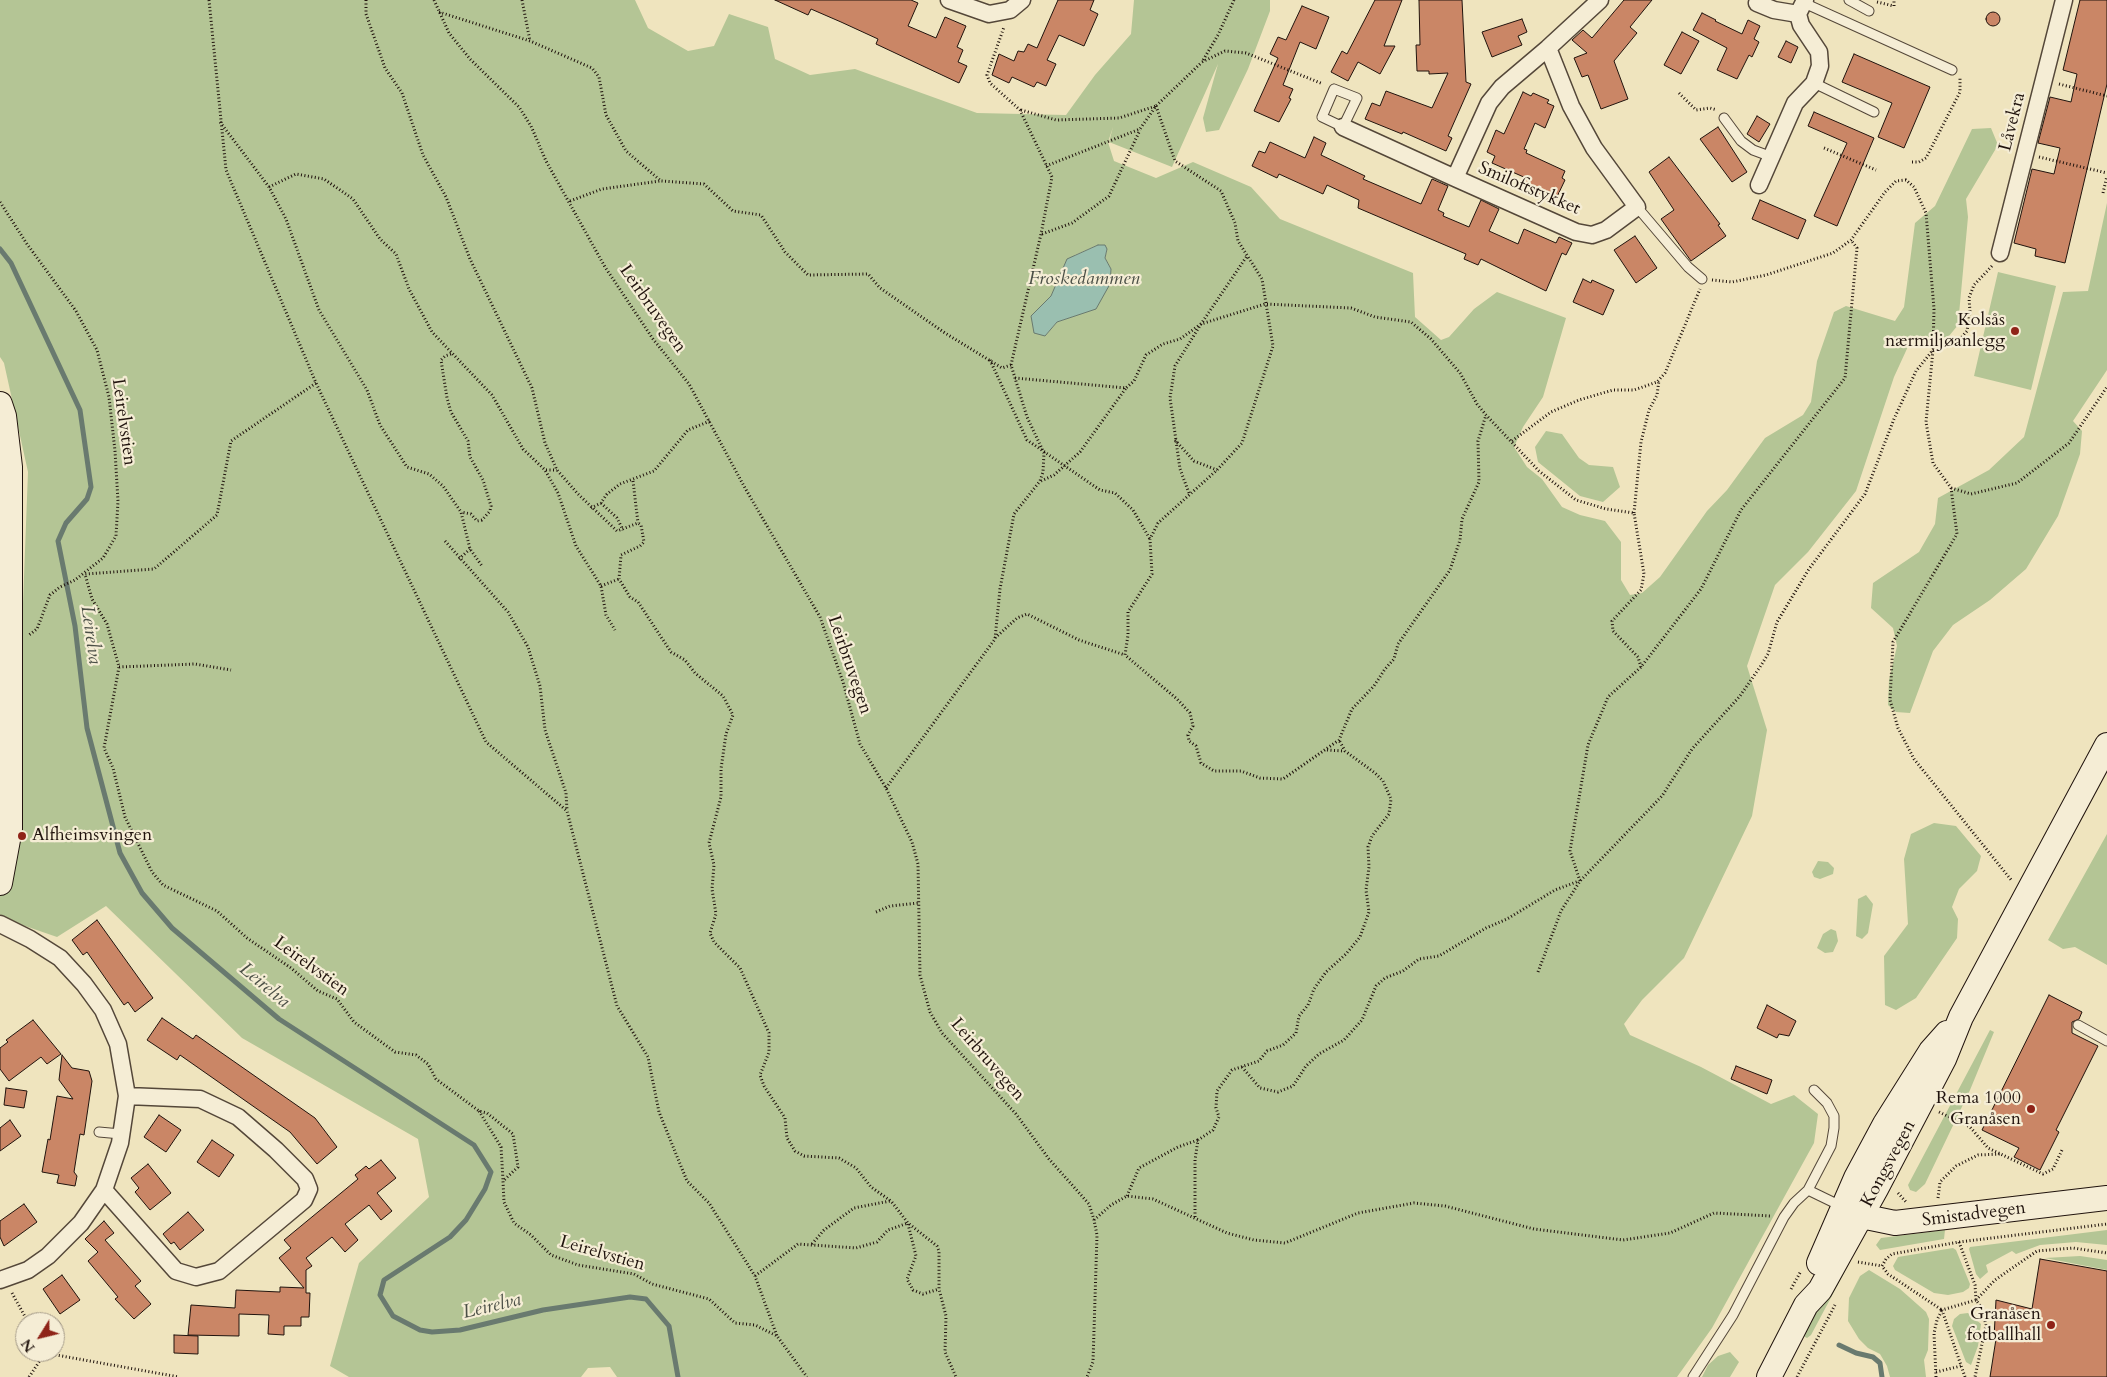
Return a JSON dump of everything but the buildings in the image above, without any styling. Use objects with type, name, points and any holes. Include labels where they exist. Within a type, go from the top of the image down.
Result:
[{"type":"street","points":[[949,0],[966,8],[989,14],[1016,5]]},
{"type":"street","name":"Smiloftstykket","points":[[1455,178],[1490,104],[1502,87],[1600,0]]},
{"type":"street","name":"Låvekra","points":[[2000,253],[2064,0]]},
{"type":"street","points":[[1757,4],[1774,10],[1802,6],[1801,25],[1819,52],[1820,66],[1814,83],[1795,103],[1759,185]]},
{"type":"street","points":[[1548,48],[1571,106],[1594,148],[1637,207]]},
{"type":"street","name":"Smiloftstykket","points":[[1343,127],[1576,232],[1592,235],[1606,230],[1637,207]]},
{"type":"street","points":[[0,404],[4,416],[10,648],[10,829],[0,883]]},
{"type":"street","name":"Kongsvegen","points":[[1769,1377],[1806,1305],[1820,1290],[1852,1212],[1944,1059],[1961,1017],[2107,745]]},
{"type":"street","points":[[0,924],[30,939],[60,958],[84,984],[103,1010],[118,1044],[127,1096],[121,1134],[104,1190],[81,1223],[48,1256],[28,1270],[2,1280]]},
{"type":"street","points":[[104,1190],[176,1271],[196,1277],[219,1271],[304,1200],[309,1189],[305,1179],[276,1150],[238,1117],[200,1099],[127,1096]]},
{"type":"street","name":"Smistadvegen","points":[[1852,1212],[1882,1222],[1911,1222],[2107,1198]]},
{"type":"lane","points":[[1850,0],[1869,11]]},
{"type":"lane","points":[[1802,6],[1952,70]]},
{"type":"lane","points":[[1814,83],[1874,112]]},
{"type":"lane","points":[[1334,89],[1357,98],[1343,127]]},
{"type":"lane","name":"Smiloftstykket","points":[[1334,89],[1322,117],[1343,127]]},
{"type":"lane","points":[[1724,118],[1741,141],[1753,150],[1772,157]]},
{"type":"lane","points":[[1637,207],[1688,267],[1702,278]]},
{"type":"lane","points":[[2078,1026],[2107,1041]]},
{"type":"lane","points":[[1693,1377],[1733,1315],[1784,1217],[1794,1203],[1808,1190],[1831,1146],[1834,1116],[1827,1103],[1814,1090]]},
{"type":"lane","points":[[99,1132],[121,1134]]},
{"type":"lane","name":"Kongsvegen","points":[[1808,1190],[1852,1212]]},
{"type":"path","points":[[209,0],[226,170],[316,383],[486,742],[567,811]]},
{"type":"path","points":[[366,0],[366,14],[385,68],[402,93],[423,155],[446,197],[470,259],[532,388],[545,442],[558,470],[591,508],[617,531],[638,523]]},
{"type":"path","name":"Leirbruvegen","points":[[434,0],[449,32],[470,59],[518,107],[531,126],[546,161],[605,267],[653,339],[689,384],[820,617],[843,682],[860,744],[886,788],[912,842],[918,864],[920,975],[930,1012],[942,1033],[1016,1114],[1049,1159],[1088,1204],[1094,1220],[1097,1235],[1093,1362],[1087,1377]]},
{"type":"path","points":[[522,0],[530,41]]},
{"type":"path","points":[[1041,234],[1072,223],[1110,196],[1140,129],[1156,106],[1202,62],[1218,35],[1234,0]]},
{"type":"path","points":[[1872,0],[1894,6],[1894,0]]},
{"type":"path","points":[[995,639],[1000,589],[1014,514],[1040,481],[1044,472],[1044,453],[1026,417],[1011,365],[1052,177],[1020,110],[990,83],[987,75],[1016,5]]},
{"type":"path","points":[[439,12],[530,41],[592,68],[599,78],[606,114],[626,151],[661,181]]},
{"type":"path","points":[[1202,62],[1224,51],[1246,52],[1334,89]]},
{"type":"path","points":[[1912,162],[1919,162],[1926,158],[1960,92],[1962,83],[1959,75],[1952,70]]},
{"type":"path","points":[[2044,80],[2107,96]]},
{"type":"path","points":[[1678,93],[1696,110],[1714,108],[1724,118]]},
{"type":"path","points":[[1020,110],[1056,120],[1119,118],[1156,106]]},
{"type":"path","points":[[1150,539],[1158,522],[1217,470],[1242,443],[1273,346],[1262,279],[1238,241],[1235,223],[1221,191],[1175,161],[1156,106]]},
{"type":"path","points":[[220,122],[269,187],[286,219],[319,310],[367,390],[380,425],[407,467],[429,474],[443,486],[460,512],[470,549],[482,566]]},
{"type":"path","points":[[1046,166],[1140,129]]},
{"type":"path","points":[[1824,148],[1876,170]]},
{"type":"path","points":[[2025,154],[2107,174],[2103,193]]},
{"type":"path","points":[[269,187],[296,174],[324,179],[352,199],[380,239],[396,254],[409,289],[432,332],[492,395],[523,449],[545,470],[558,493],[576,546],[601,586],[606,614],[615,630]]},
{"type":"path","points":[[1512,441],[1551,412],[1570,404],[1613,390],[1634,390],[1660,379],[1666,372],[1700,288],[1702,278],[1732,282],[1766,275],[1832,253],[1851,240],[1885,192],[1896,181],[1906,180],[1914,186],[1926,212],[1934,309],[1933,350],[1926,422],[1933,463],[1951,488],[1957,534],[1893,642],[1890,700],[1898,728],[1914,759],[2026,898]]},
{"type":"path","points":[[569,202],[602,189],[661,181],[704,184],[733,212],[762,216],[785,252],[808,275],[868,274],[880,288],[945,333],[1002,368],[1011,365]]},
{"type":"path","name":"Leirelvstien","points":[[0,202],[26,244],[76,311],[97,350],[109,397],[118,501],[116,536],[103,558],[85,574],[60,587],[50,595],[37,629],[10,648]]},
{"type":"path","points":[[1580,881],[1570,850],[1588,745],[1608,696],[1641,667],[1701,589],[1741,510],[1845,378],[1857,248],[1851,240]]},
{"type":"path","points":[[1538,972],[1561,911],[1580,881],[1662,796],[1692,749],[1740,696],[1760,667],[1768,654],[1777,622],[1809,569],[1865,494],[1908,386],[1916,371],[1933,350],[1961,338],[1967,330],[1970,312],[1968,298],[1974,285],[1987,273],[2000,253]]},
{"type":"path","points":[[1189,493],[1180,468],[1170,398],[1176,366],[1201,324],[1247,256]]},
{"type":"path","points":[[1040,481],[1064,466],[1080,452],[1126,388],[1134,381],[1146,355],[1163,344],[1180,338],[1201,324],[1265,304],[1351,308],[1375,316],[1411,322],[1431,338],[1460,373],[1476,404],[1539,471],[1576,500],[1606,509],[1634,513]]},
{"type":"path","points":[[451,354],[441,360],[447,398],[451,412],[468,441],[470,457],[483,480],[490,506],[490,511],[482,520],[477,521],[470,514],[460,512]]},
{"type":"path","points":[[990,360],[1027,440],[1100,490],[1115,493],[1133,510],[1150,539],[1152,574],[1128,612],[1128,635],[1124,655]]},
{"type":"path","points":[[1015,378],[1126,388]]},
{"type":"path","points":[[1641,667],[1638,657],[1613,632],[1612,621],[1641,590],[1644,574],[1634,513],[1641,442],[1649,410],[1657,395],[1660,379]]},
{"type":"path","points":[[85,574],[154,570],[217,515],[231,441],[316,383]]},
{"type":"path","points":[[1951,488],[1971,494],[2018,483],[2069,443],[2107,387]]},
{"type":"path","points":[[886,788],[995,639],[1017,618],[1027,614],[1079,640],[1124,655],[1177,699],[1190,713],[1193,726],[1188,735],[1189,741],[1196,746],[1201,763],[1214,772],[1241,771],[1260,778],[1283,779],[1339,740],[1352,708],[1374,686],[1384,669],[1394,659],[1398,644],[1450,570],[1460,540],[1462,519],[1478,482],[1478,441],[1486,415]]},
{"type":"path","points":[[591,508],[601,503],[607,494],[620,484],[633,480],[660,466],[662,458],[688,430],[710,422]]},
{"type":"path","points":[[1175,439],[1194,461],[1217,470]]},
{"type":"path","points":[[545,470],[558,470]]},
{"type":"path","points":[[633,480],[638,523],[641,525],[644,542],[640,546],[621,555],[619,579],[630,597],[638,602],[671,652],[685,660],[695,673],[723,696],[733,715],[726,734],[720,770],[722,796],[709,843],[714,865],[712,889],[716,914],[710,933],[714,942],[740,968],[769,1034],[768,1052],[760,1075],[764,1086],[785,1118],[788,1138],[795,1150],[804,1156],[839,1158],[856,1168],[871,1187],[891,1201],[908,1223],[939,1251],[939,1289],[946,1316],[945,1352],[956,1377]]},
{"type":"path","points":[[601,503],[617,518],[623,530]]},
{"type":"path","points":[[445,541],[508,612],[528,647],[540,686],[545,730],[566,793],[567,811],[616,1006],[648,1057],[658,1112],[687,1181],[709,1203],[755,1276],[777,1336]]},
{"type":"path","points":[[459,559],[470,549]]},
{"type":"path","name":"Leirelvstien","points":[[85,574],[92,599],[106,624],[119,667],[104,748],[113,768],[125,817],[152,872],[163,885],[217,911],[247,938],[291,968],[318,991],[337,999],[354,1022],[395,1052],[416,1055],[428,1064],[436,1079],[479,1111],[487,1112],[512,1134],[518,1167],[503,1181],[504,1202],[514,1223],[530,1235],[550,1255],[578,1265],[634,1274],[652,1284],[709,1299],[735,1323],[755,1325],[777,1336],[807,1377]]},
{"type":"path","points":[[601,586],[619,579]]},
{"type":"path","points":[[119,667],[195,664],[231,670]]},
{"type":"path","points":[[1127,1196],[1138,1168],[1178,1147],[1198,1140],[1213,1130],[1219,1117],[1216,1108],[1217,1091],[1232,1070],[1259,1061],[1267,1051],[1283,1045],[1296,1033],[1299,1016],[1308,1005],[1314,989],[1326,972],[1360,937],[1369,912],[1366,890],[1369,868],[1368,847],[1372,836],[1389,814],[1391,799],[1383,781],[1345,751],[1339,740]]},
{"type":"path","points":[[1327,750],[1345,751]]},
{"type":"path","points":[[1242,1067],[1260,1088],[1278,1092],[1293,1086],[1306,1066],[1319,1054],[1344,1040],[1362,1020],[1376,986],[1384,978],[1403,971],[1419,959],[1439,956],[1486,928],[1508,919],[1555,890],[1580,881]]},
{"type":"path","points":[[876,912],[890,906],[918,903]]},
{"type":"path","points":[[1936,1110],[1970,1128],[1988,1148],[2043,1174],[2053,1169],[2062,1150]]},
{"type":"path","points":[[479,1111],[501,1147],[503,1181]]},
{"type":"path","points":[[1195,1217],[1198,1140]]},
{"type":"path","points":[[1938,1204],[1940,1182],[1956,1166],[1978,1155],[2001,1154]]},
{"type":"path","points":[[1094,1220],[1112,1205],[1127,1196],[1153,1199],[1228,1233],[1254,1240],[1285,1243],[1358,1213],[1414,1203],[1445,1206],[1534,1229],[1623,1240],[1670,1233],[1714,1213],[1784,1217]]},
{"type":"path","points":[[812,1244],[824,1230],[854,1208],[891,1201]]},
{"type":"path","points":[[755,1276],[798,1244],[856,1248],[877,1242],[888,1230],[908,1223]]},
{"type":"path","points":[[908,1223],[916,1256],[907,1279],[913,1290],[923,1294],[939,1289]]},
{"type":"path","points":[[1882,1266],[1892,1254],[1959,1242],[2107,1224]]},
{"type":"path","points":[[1959,1242],[1975,1285],[1976,1300],[1982,1308],[1986,1325],[1975,1377]]},
{"type":"path","points":[[1936,1377],[1934,1333],[1942,1310],[1976,1300],[1995,1280],[2037,1252],[2072,1248],[2107,1253]]},
{"type":"path","points":[[1858,1262],[1882,1266],[1888,1274],[1942,1310],[1965,1377]]},
{"type":"path","points":[[2,1280],[22,1312]]},
{"type":"path","points":[[65,1357],[179,1377]]},
{"type":"path","points":[[29,1377],[39,1362]]},
{"type":"path","points":[[1936,1372],[1961,1366]]},
{"type":"shaded area","points":[[0,0],[635,0],[648,28],[688,51],[714,46],[729,14],[768,27],[775,59],[810,75],[855,69],[977,113],[1066,115],[1095,75],[1131,34],[1134,0],[1270,0],[1270,11],[1248,69],[1219,130],[1206,132],[1203,118],[1218,64],[1172,167],[1109,142],[1113,127],[1108,142],[1114,161],[1156,178],[1193,162],[1251,187],[1280,219],[1413,273],[1415,317],[1441,340],[1449,337],[1474,309],[1497,292],[1566,318],[1543,397],[1523,427],[1514,447],[1527,467],[1542,479],[1562,507],[1580,515],[1605,521],[1621,542],[1621,580],[1630,595],[1642,593],[1660,577],[1707,511],[1727,490],[1765,438],[1803,415],[1811,402],[1817,361],[1834,312],[1846,306],[1895,321],[1904,307],[1915,223],[1935,206],[1972,129],[1991,128],[1998,145],[1966,199],[1968,217],[1958,325],[1949,336],[1936,340],[1924,336],[1911,340],[1894,377],[1856,491],[1808,552],[1775,585],[1747,666],[1767,730],[1752,816],[1684,958],[1642,1000],[1624,1024],[1630,1035],[1701,1067],[1771,1104],[1794,1095],[1818,1114],[1814,1143],[1712,1328],[1677,1377],[617,1377],[610,1367],[588,1368],[581,1377],[349,1377],[330,1366],[359,1263],[429,1197],[418,1139],[242,1038],[106,906],[57,937],[2,918],[0,914],[0,715],[19,708],[28,472],[4,363],[0,357]],"holes":[[[1098,245],[1107,250],[1105,258],[1111,269],[1096,308],[1057,322],[1045,336],[1031,316],[1051,296],[1075,255]]]},
{"type":"shaded area","points":[[2107,203],[2107,370],[2073,421],[2082,431],[2080,454],[2058,516],[2026,569],[1990,600],[1953,625],[1933,651],[1910,713],[1896,712],[1888,705],[1889,680],[1897,646],[1893,628],[1871,608],[1873,583],[1919,552],[1935,524],[1938,498],[1989,470],[2024,437],[2063,292],[2088,291]]},
{"type":"shaded area","name":"Kolsås nærmiljøanlegg","points":[[1998,272],[2056,286],[2031,390],[1974,376]]},
{"type":"shaded area","points":[[1546,431],[1562,434],[1579,458],[1589,465],[1613,467],[1620,487],[1603,502],[1580,496],[1538,462],[1535,447]]},
{"type":"shaded area","points":[[1934,823],[1956,826],[1981,856],[1977,871],[1959,889],[1952,907],[1958,919],[1957,938],[1916,998],[1896,1010],[1885,1005],[1884,956],[1908,924],[1904,859],[1911,834]]},
{"type":"shaded area","points":[[2107,834],[2107,965],[2075,947],[2063,949],[2048,940]]},
{"type":"shaded area","points":[[1818,861],[1828,862],[1834,868],[1833,874],[1820,879],[1814,877],[1812,872]]},
{"type":"shaded area","points":[[1866,895],[1873,904],[1868,933],[1862,939],[1856,936],[1858,899]]},
{"type":"shaded area","points":[[1831,929],[1836,931],[1838,941],[1833,952],[1825,953],[1817,948],[1823,934]]},
{"type":"shaded area","points":[[1990,1030],[1994,1032],[1970,1090],[1925,1184],[1916,1192],[1910,1190],[1908,1185]]},
{"type":"shaded area","points":[[1945,1230],[1944,1239],[1880,1250],[1876,1245],[1881,1238]]},
{"type":"shaded area","points":[[2107,1230],[2107,1245],[2076,1242],[2040,1245],[2016,1254],[2012,1251],[1986,1265],[1988,1272],[1980,1279],[1976,1274],[1969,1249],[1970,1247]]},
{"type":"shaded area","points":[[1953,1248],[1956,1250],[1970,1284],[1969,1288],[1963,1292],[1948,1295],[1934,1293],[1895,1270],[1893,1266],[1898,1257]]},
{"type":"shaded area","points":[[2080,1256],[2107,1260],[2107,1270],[2045,1258]]},
{"type":"shaded area","points":[[1843,1259],[1850,1262],[1811,1335],[1807,1338],[1803,1336],[1803,1332]]},
{"type":"shaded area","points":[[1869,1270],[1900,1289],[1926,1312],[1929,1319],[1928,1350],[1924,1360],[1926,1377],[1890,1377],[1887,1366],[1880,1354],[1868,1348],[1859,1339],[1848,1321],[1849,1298],[1860,1276]]},
{"type":"shaded area","points":[[1968,1313],[1981,1324],[1978,1346],[1971,1365],[1966,1362],[1952,1326],[1954,1319],[1960,1314]]},
{"type":"shaded area","points":[[1730,1352],[1739,1362],[1730,1377],[1702,1377],[1708,1365],[1718,1356]]},
{"type":"water","name":"Froskedammen","points":[[1098,245],[1105,245],[1107,249],[1105,258],[1111,269],[1110,284],[1096,309],[1057,322],[1045,336],[1034,333],[1031,316],[1051,296],[1067,259]]},
{"type":"waterway","name":"Leirelva","points":[[0,249],[11,263],[80,410],[91,487],[87,499],[66,523],[58,541],[75,626],[87,728],[120,853],[142,893],[172,928],[279,1019],[474,1145],[491,1172],[485,1189],[466,1220],[450,1237],[384,1280],[380,1295],[393,1316],[420,1330],[432,1332],[460,1330],[543,1310],[630,1297],[646,1299],[669,1326],[678,1377]]},
{"type":"waterway","points":[[1839,1345],[1856,1353],[1873,1357],[1880,1363],[1882,1377]]},
{"type":"place","name":"Kolsås nærmiljøanlegg","points":[[2015,331]]},
{"type":"place","name":"Alfheimsvingen","points":[[22,836]]},
{"type":"place","name":"Rema 1000 Granåsen","points":[[2031,1109]]},
{"type":"place","name":"Granåsen fotballhall","points":[[2051,1325]]}]
